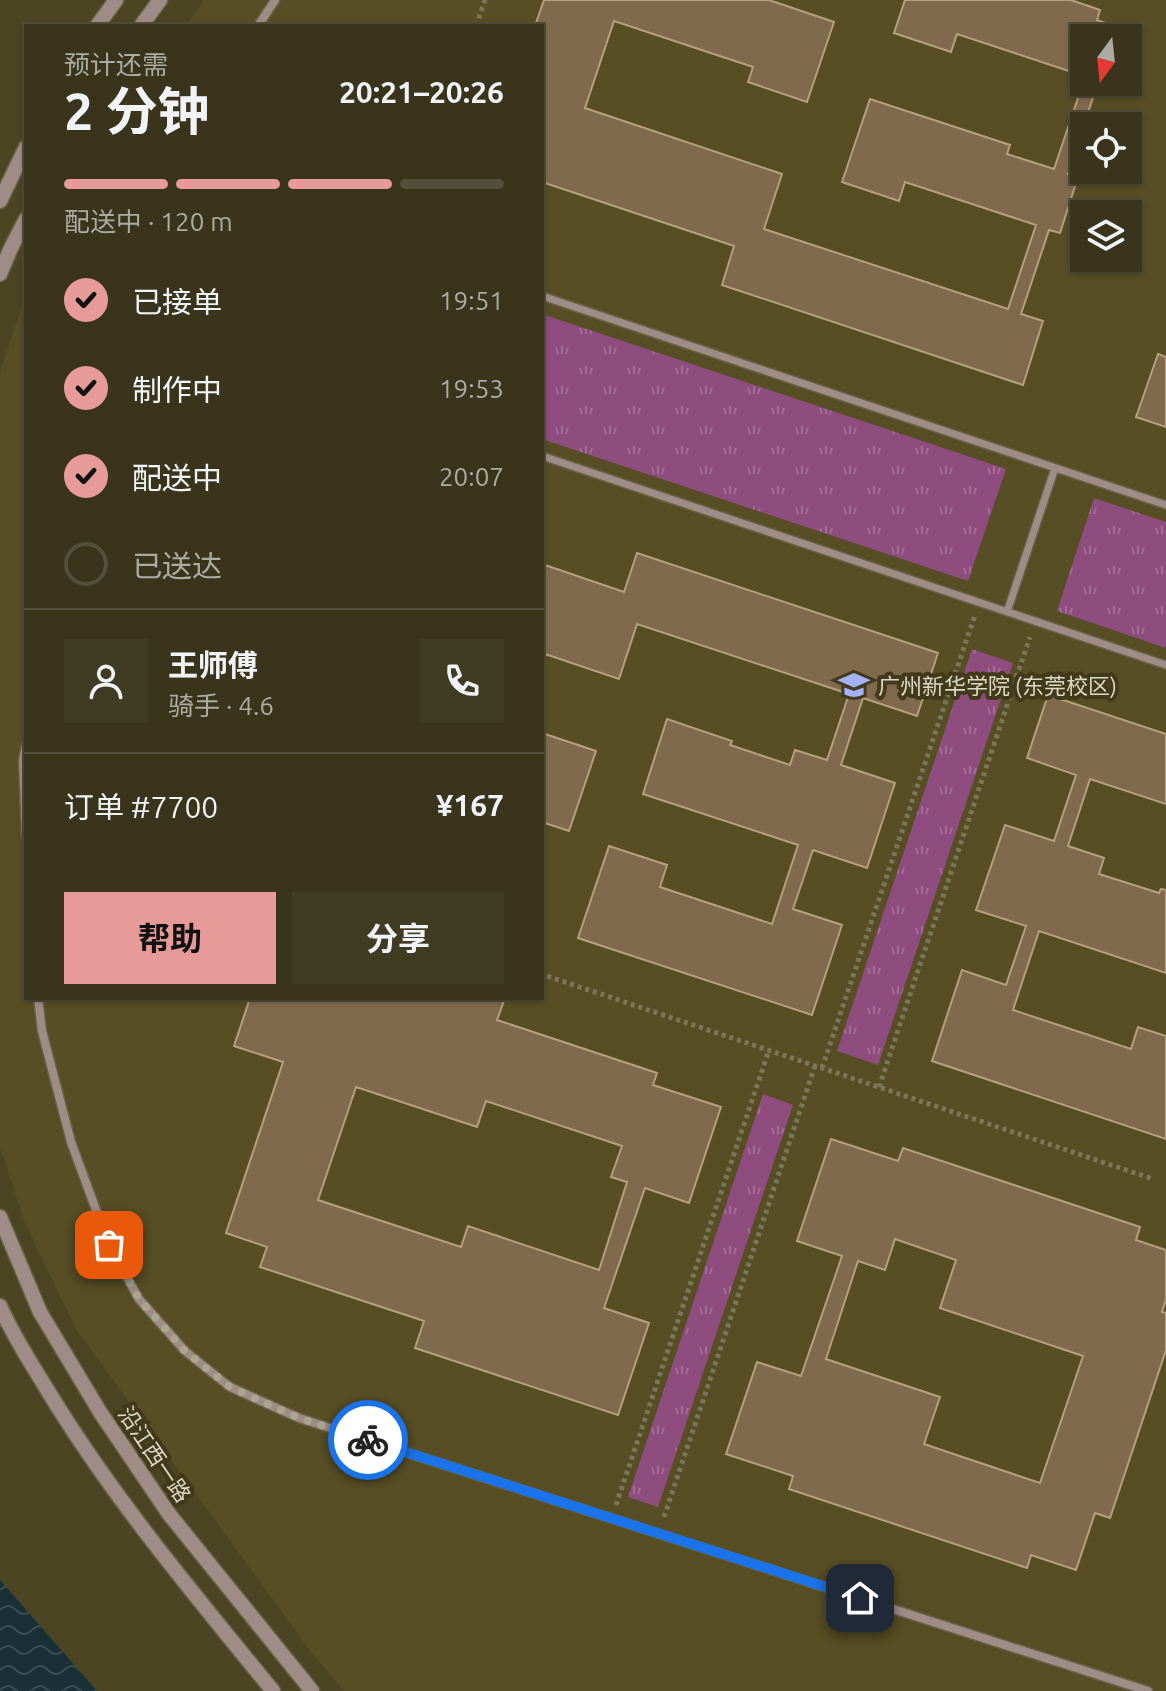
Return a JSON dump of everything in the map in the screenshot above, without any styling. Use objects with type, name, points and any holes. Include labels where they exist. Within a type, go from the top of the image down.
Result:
[{"type":"street","points":[[98,24],[116,0]]},
{"type":"street","points":[[142,24],[160,0]]},
{"type":"street","points":[[259,24],[275,0]]},
{"type":"street","points":[[0,201],[24,151]]},
{"type":"street","points":[[0,274],[24,223]]},
{"type":"street","points":[[544,297],[1166,505]]},
{"type":"street","points":[[544,457],[1166,665]]},
{"type":"street","points":[[1007,612],[1055,468]]},
{"type":"street","points":[[24,755],[24,786]]},
{"type":"street","points":[[38,1000],[42,1031],[71,1142],[109,1245],[139,1299],[185,1351],[230,1387],[299,1418],[1148,1691]]},
{"type":"street","name":"沿江西一路","points":[[0,1217],[40,1312],[100,1412],[169,1514],[312,1691]]},
{"type":"street","points":[[0,1306],[8,1325],[82,1445],[147,1534],[273,1691]]},
{"type":"path","points":[[477,24],[485,0]]},
{"type":"path","points":[[822,1068],[979,603]]},
{"type":"path","points":[[879,1087],[1035,621]]},
{"type":"path","points":[[544,975],[1153,1179]]},
{"type":"path","points":[[611,1519],[769,1050]]},
{"type":"path","points":[[658,1534],[815,1066]]},
{"type":"shaded area","name":"广州新华学院 (东莞校区)","points":[[204,0],[1166,0],[1166,1691],[344,1691],[311,1652],[76,1329],[25,1223],[0,1147],[0,372],[24,300],[24,1000],[544,1000],[544,24],[187,24]]},
{"type":"green space","points":[[544,315],[1006,469],[968,581],[544,440]]},
{"type":"green space","points":[[1094,498],[1166,522],[1166,648],[1057,611]]},
{"type":"green space","points":[[972,649],[1013,663],[878,1065],[837,1051]]},
{"type":"green space","points":[[763,1094],[793,1105],[658,1507],[628,1497]]},
{"type":"water","points":[[0,1580],[97,1691],[0,1691]]},
{"type":"building","points":[[544,0],[769,0],[834,22],[807,102],[748,82],[753,67],[614,21],[585,108],[782,174],[764,229],[1008,309],[1036,225],[905,182],[899,201],[842,182],[870,99],[1010,145],[1007,154],[1054,169],[1070,122],[1068,174],[1070,184],[1076,184],[1060,233],[1049,230],[1021,314],[1043,321],[1023,385],[722,285],[734,246],[544,183],[544,24],[536,24]]},
{"type":"building","points":[[905,0],[1071,0],[1100,10],[1097,20],[1108,24],[1070,24],[1070,71],[957,34],[951,52],[894,33]]},
{"type":"building","points":[[1079,96],[1093,96],[1088,112],[1073,112]]},
{"type":"building","points":[[1158,354],[1166,357],[1166,427],[1136,417]]},
{"type":"building","points":[[637,553],[938,653],[917,716],[863,698],[841,765],[895,783],[867,868],[813,850],[793,909],[842,925],[812,1015],[578,938],[609,846],[667,865],[660,887],[772,924],[798,845],[643,794],[667,719],[790,765],[795,750],[827,760],[849,694],[637,624],[619,679],[544,654],[544,565],[624,592]]},
{"type":"building","points":[[1048,695],[1166,734],[1166,804],[1090,779],[1068,846],[1104,858],[1099,874],[1159,893],[1161,889],[1166,890],[1166,973],[1039,931],[1013,1010],[1131,1049],[1138,1027],[1166,1036],[1166,1139],[932,1061],[962,970],[1006,985],[1026,926],[976,910],[1005,825],[1054,841],[1076,775],[1027,758]]},
{"type":"building","points":[[544,734],[596,751],[569,831],[544,823]]},
{"type":"building","points":[[249,1000],[504,1000],[497,1020],[657,1073],[653,1085],[721,1107],[689,1203],[645,1188],[604,1308],[649,1323],[618,1415],[415,1348],[424,1321],[260,1267],[267,1247],[226,1233],[283,1062],[234,1046]],"holes":[[[356,1087],[477,1127],[486,1101],[622,1146],[611,1177],[627,1182],[599,1270],[468,1226],[461,1247],[318,1200]]]},
{"type":"building","points":[[831,1139],[898,1161],[903,1148],[1140,1227],[1136,1240],[1166,1250],[1166,1299],[1162,1312],[1166,1313],[1166,1350],[1110,1518],[1095,1513],[1076,1570],[1031,1555],[1027,1568],[789,1489],[793,1476],[726,1454],[757,1362],[801,1376],[842,1256],[797,1241]],"holes":[[[895,1239],[956,1260],[940,1308],[1083,1356],[1040,1483],[924,1444],[940,1397],[826,1359],[858,1261],[885,1270]]]},
{"type":"way so far","points":[[109,1245],[139,1299],[185,1351],[230,1387],[299,1418],[368,1440]]},
{"type":"place","name":"广州新华学院 (东莞校区)","points":[[854,685]]},
{"type":"route","points":[[368,1440],[860,1598]]}]
